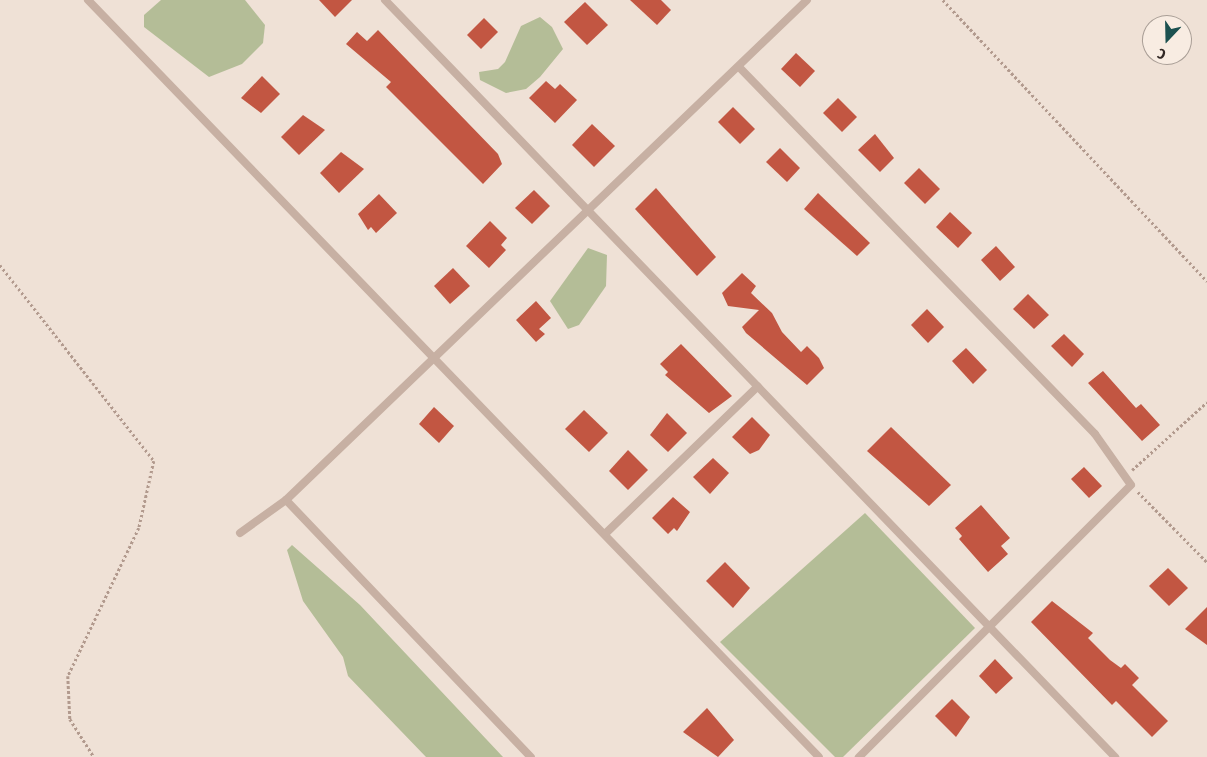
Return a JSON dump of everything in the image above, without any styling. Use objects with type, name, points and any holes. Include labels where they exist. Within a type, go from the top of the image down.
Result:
[{"type":"lane","points":[[88,0],[437,357],[819,757]]},
{"type":"lane","points":[[385,0],[1115,757]]},
{"type":"lane","points":[[240,533],[286,500],[807,0]]},
{"type":"lane","points":[[739,67],[1095,434],[1126,476],[1131,486],[859,757]]},
{"type":"lane","points":[[606,534],[758,386]]},
{"type":"lane","points":[[286,500],[531,757]]},
{"type":"path","points":[[943,0],[1207,281]]},
{"type":"path","points":[[0,265],[154,461],[139,528],[68,676],[70,718],[94,757]]},
{"type":"path","points":[[1126,476],[1207,402]]},
{"type":"path","points":[[1131,486],[1207,562]]},
{"type":"green space","points":[[161,0],[245,0],[265,25],[263,43],[242,64],[209,77],[144,27],[144,15]]},
{"type":"green space","points":[[540,17],[552,27],[563,49],[540,77],[526,89],[506,93],[480,80],[479,72],[498,69],[505,62],[521,26]]},
{"type":"green space","points":[[588,248],[607,255],[606,286],[579,325],[568,329],[550,301]]},
{"type":"green space","points":[[865,513],[975,628],[843,757],[835,757],[720,642]]},
{"type":"green space","points":[[292,545],[360,605],[503,757],[426,757],[348,676],[343,657],[303,601],[287,550]]},
{"type":"building","points":[[319,0],[352,0],[335,17]]},
{"type":"building","points":[[630,0],[661,0],[671,10],[657,25]]},
{"type":"building","points":[[585,2],[608,25],[587,45],[564,22]]},
{"type":"building","points":[[484,18],[498,32],[481,49],[467,35]]},
{"type":"building","points":[[378,30],[498,154],[502,164],[483,184],[386,87],[391,82],[346,44],[357,32],[367,41]]},
{"type":"building","points":[[796,53],[815,71],[800,87],[781,69]]},
{"type":"building","points":[[262,76],[280,94],[261,113],[241,98]]},
{"type":"building","points":[[546,81],[555,89],[560,84],[577,100],[555,123],[529,98]]},
{"type":"building","points":[[838,98],[857,117],[842,132],[823,113]]},
{"type":"building","points":[[733,107],[755,129],[740,144],[718,122]]},
{"type":"building","points":[[303,115],[325,130],[299,155],[281,137]]},
{"type":"building","points":[[592,124],[615,146],[594,167],[572,145]]},
{"type":"building","points":[[875,134],[894,158],[880,172],[858,150]]},
{"type":"building","points":[[780,148],[800,168],[787,182],[766,162]]},
{"type":"building","points":[[341,152],[364,169],[339,193],[320,173]]},
{"type":"building","points":[[919,168],[940,189],[925,204],[904,183]]},
{"type":"building","points":[[656,188],[716,257],[697,276],[635,209]]},
{"type":"building","points":[[534,190],[550,206],[532,224],[515,208]]},
{"type":"building","points":[[818,193],[870,243],[857,256],[804,209]]},
{"type":"building","points":[[379,194],[397,213],[376,233],[371,227],[368,230],[358,214]]},
{"type":"building","points":[[950,212],[972,233],[958,248],[936,227]]},
{"type":"building","points":[[490,221],[507,238],[501,245],[506,250],[489,268],[466,246]]},
{"type":"building","points":[[996,246],[1015,267],[1000,281],[981,260]]},
{"type":"building","points":[[453,268],[470,286],[450,304],[434,286]]},
{"type":"building","points":[[742,273],[756,286],[751,293],[772,313],[782,332],[801,352],[807,346],[819,358],[824,368],[807,385],[746,333],[742,327],[759,310],[728,306],[722,293]]},
{"type":"building","points":[[1028,294],[1049,315],[1034,329],[1013,309]]},
{"type":"building","points":[[536,301],[551,318],[539,329],[545,334],[536,342],[516,320]]},
{"type":"building","points":[[927,309],[944,327],[928,343],[911,325]]},
{"type":"building","points":[[1064,334],[1084,354],[1072,367],[1051,346]]},
{"type":"building","points":[[681,344],[732,396],[709,413],[665,375],[668,372],[660,364]]},
{"type":"building","points":[[966,348],[987,370],[973,384],[952,361]]},
{"type":"building","points":[[1103,371],[1136,408],[1141,404],[1160,425],[1142,441],[1088,383]]},
{"type":"building","points":[[434,407],[454,426],[439,443],[419,424]]},
{"type":"building","points":[[584,410],[608,433],[589,452],[565,429]]},
{"type":"building","points":[[667,413],[687,433],[668,452],[650,435]]},
{"type":"building","points":[[752,417],[770,435],[759,450],[750,454],[732,437]]},
{"type":"building","points":[[891,427],[951,485],[929,506],[867,451]]},
{"type":"building","points":[[628,450],[648,470],[628,490],[609,471]]},
{"type":"building","points":[[713,458],[729,473],[710,494],[693,477]]},
{"type":"building","points":[[1084,467],[1102,486],[1089,498],[1071,479]]},
{"type":"building","points":[[673,497],[690,512],[677,531],[674,528],[668,534],[652,518]]},
{"type":"building","points":[[981,505],[1010,538],[1001,546],[1008,554],[988,572],[959,539],[962,536],[955,528]]},
{"type":"building","points":[[725,562],[750,588],[733,608],[706,581]]},
{"type":"building","points":[[1168,568],[1188,588],[1169,606],[1149,586]]},
{"type":"building","points":[[1052,601],[1093,633],[1088,638],[1110,660],[1121,668],[1125,664],[1139,678],[1132,685],[1168,721],[1152,737],[1116,701],[1112,705],[1031,622]]},
{"type":"building","points":[[1207,607],[1207,645],[1185,629]]},
{"type":"building","points":[[995,659],[1013,678],[996,694],[979,676]]},
{"type":"building","points":[[952,699],[970,717],[956,737],[935,716]]},
{"type":"building","points":[[707,708],[734,740],[718,757],[683,732]]}]
